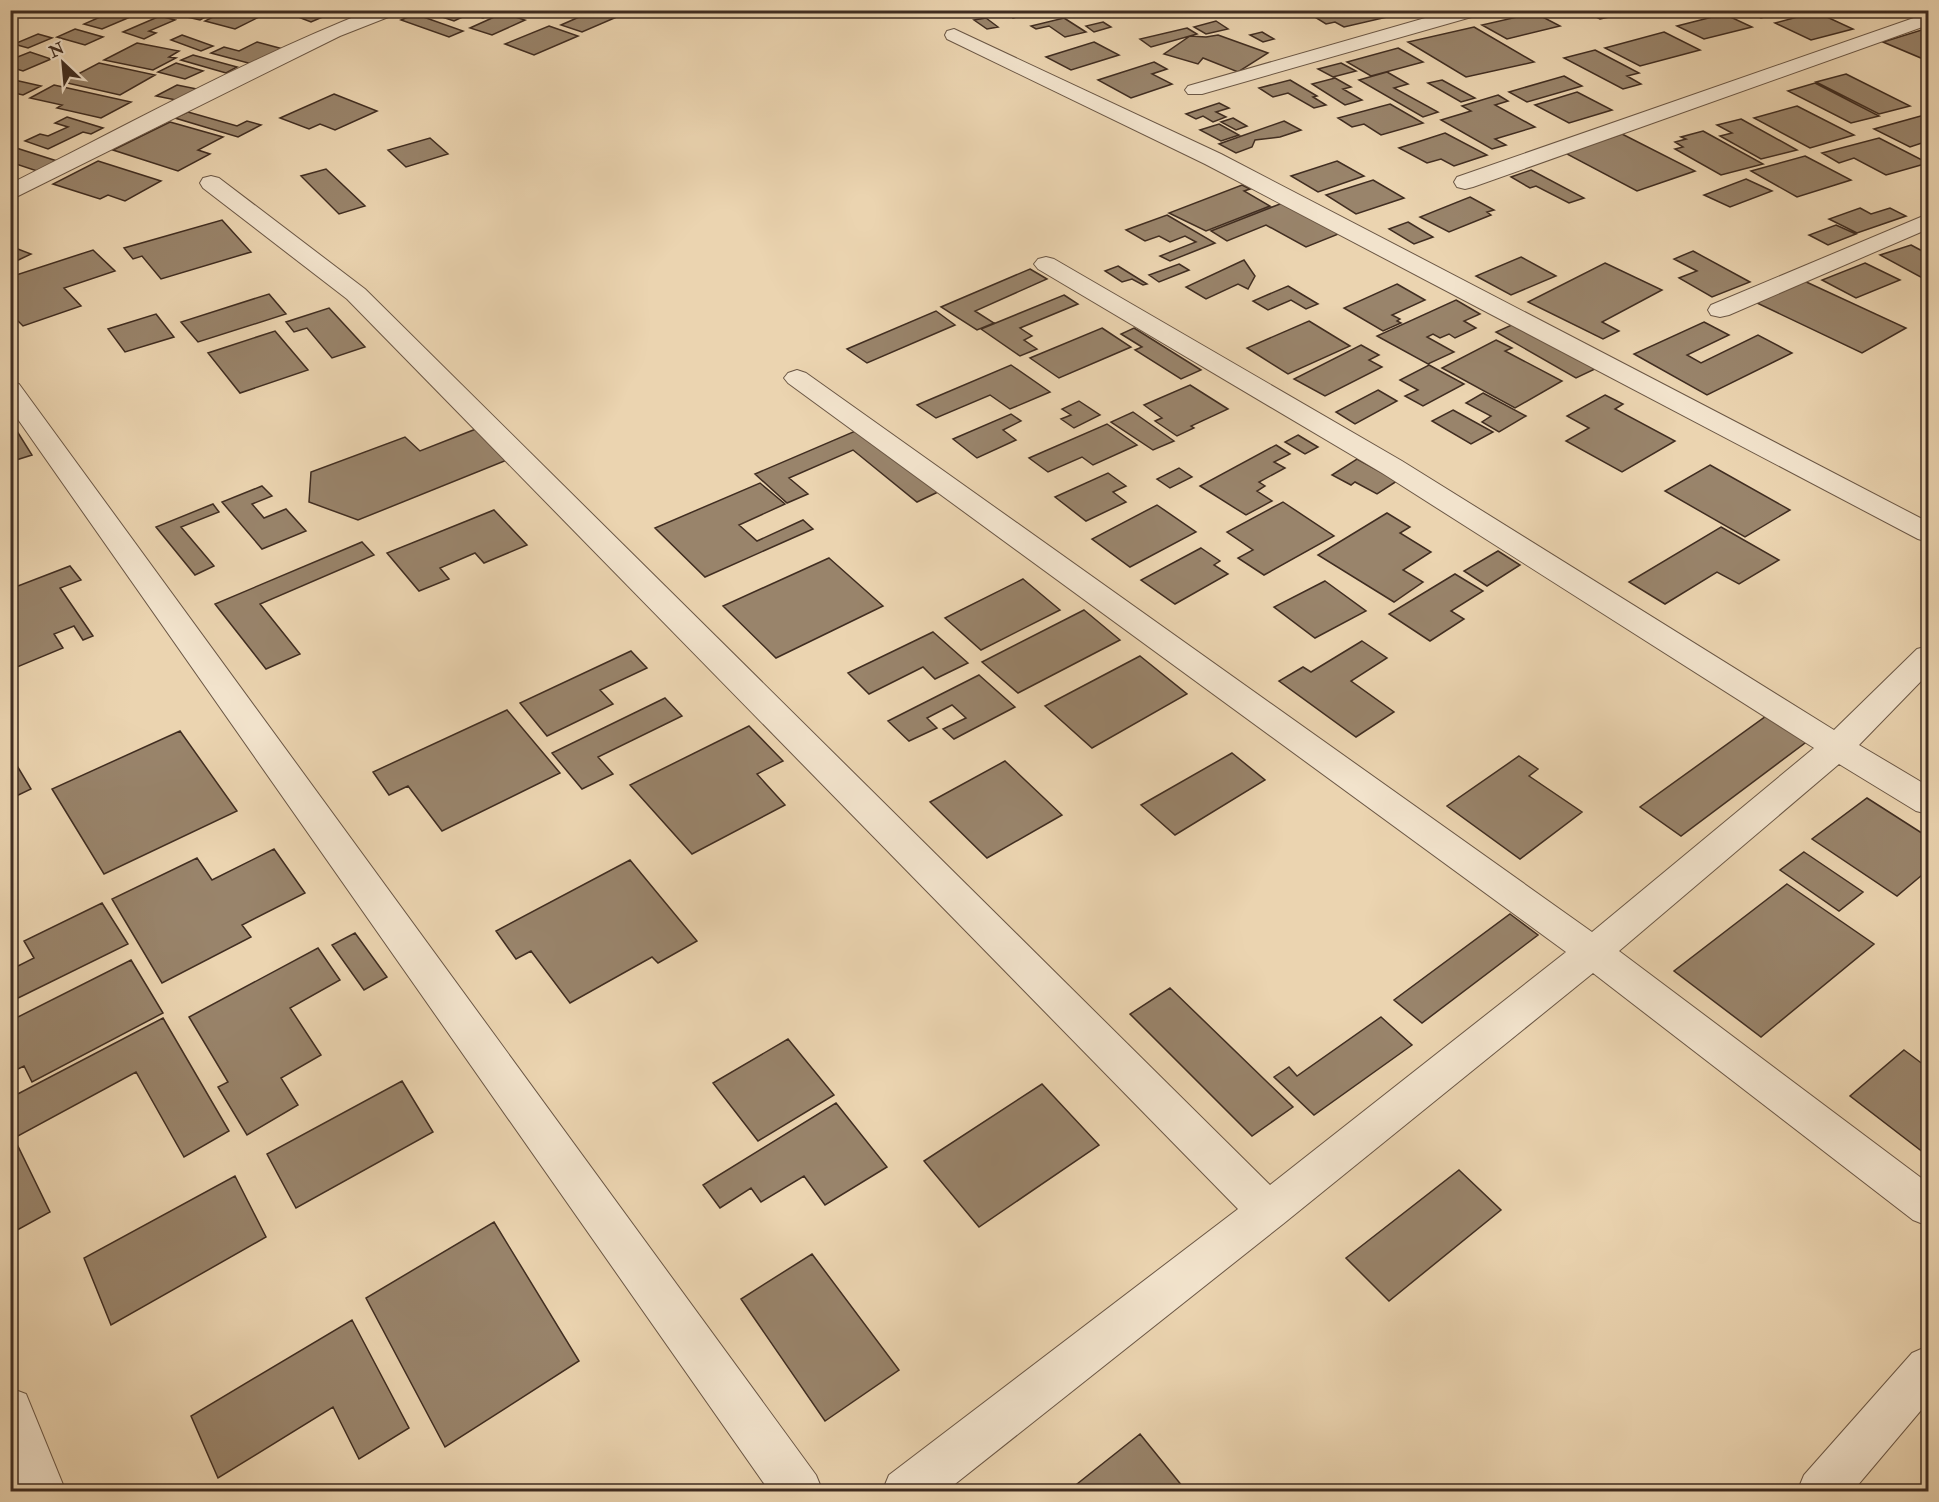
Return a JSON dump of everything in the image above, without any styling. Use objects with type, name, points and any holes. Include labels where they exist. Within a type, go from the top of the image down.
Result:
[{"type":"street","points":[[10,193],[302,46],[388,10]]},
{"type":"street","points":[[1195,90],[1475,10]]},
{"type":"street","points":[[1465,182],[1929,19]]},
{"type":"street","points":[[954,35],[1214,159],[1929,533]]},
{"type":"street","points":[[211,183],[356,294],[1268,1211]]},
{"type":"street","points":[[1720,310],[1929,221]]},
{"type":"street","points":[[1047,264],[1392,467],[1837,747],[1929,802]]},
{"type":"street","points":[[797,378],[1593,952],[1929,1207]]},
{"type":"street","points":[[10,389],[799,1491]]},
{"type":"street","points":[[906,1491],[1268,1211],[1593,952],[1837,747],[1929,656]]},
{"type":"street","points":[[1821,1491],[1929,1368]]},
{"type":"street","points":[[10,1410],[42,1491]]},
{"type":"building","points":[[116,10],[142,12],[102,29],[84,24]]},
{"type":"building","points":[[174,10],[218,10],[200,20],[169,13]]},
{"type":"building","points":[[227,10],[239,10],[261,16],[235,29],[205,21]]},
{"type":"building","points":[[280,10],[339,10],[311,22]]},
{"type":"building","points":[[500,10],[483,18],[469,14],[454,21],[424,11]]},
{"type":"building","points":[[595,10],[618,10],[626,13],[582,32],[561,25]]},
{"type":"building","points":[[681,10],[663,17],[651,12]]},
{"type":"building","points":[[1044,10],[1013,18],[1004,12]]},
{"type":"building","points":[[1388,10],[1396,15],[1344,27],[1335,22],[1326,24],[1305,11]]},
{"type":"building","points":[[1582,10],[1623,10],[1627,13],[1600,19]]},
{"type":"building","points":[[1744,10],[1790,10],[1761,18]]},
{"type":"building","points":[[1816,12],[1853,29],[1811,40],[1775,23]]},
{"type":"building","points":[[503,13],[525,20],[492,35],[470,28]]},
{"type":"building","points":[[1535,13],[1560,26],[1507,39],[1482,25]]},
{"type":"building","points":[[415,14],[463,31],[449,37],[401,20]]},
{"type":"building","points":[[1724,14],[1752,27],[1704,39],[1677,26]]},
{"type":"building","points":[[160,16],[175,20],[149,31],[156,33],[144,39],[123,32]]},
{"type":"building","points":[[986,18],[998,27],[987,29],[974,20]]},
{"type":"building","points":[[1064,18],[1086,32],[1065,37],[1049,26],[1036,29],[1031,26]]},
{"type":"building","points":[[1216,21],[1228,29],[1206,34],[1194,27]]},
{"type":"building","points":[[1103,22],[1111,27],[1094,32],[1086,26]]},
{"type":"building","points":[[549,26],[578,36],[534,55],[505,44]]},
{"type":"building","points":[[1474,27],[1534,62],[1466,77],[1408,42]]},
{"type":"building","points":[[1187,28],[1197,34],[1151,47],[1140,39]]},
{"type":"building","points":[[1928,28],[1928,61],[1883,42]]},
{"type":"building","points":[[75,29],[103,37],[85,45],[57,37]]},
{"type":"building","points":[[1262,32],[1274,39],[1263,42],[1250,35]]},
{"type":"building","points":[[1664,32],[1700,50],[1640,66],[1605,48]]},
{"type":"building","points":[[38,34],[52,38],[28,48],[14,44]]},
{"type":"building","points":[[182,35],[213,46],[201,51],[171,40]]},
{"type":"building","points":[[1218,35],[1268,53],[1238,72],[1203,58],[1198,64],[1164,54],[1190,36]]},
{"type":"building","points":[[257,42],[283,49],[252,64],[211,53],[224,47],[239,51]]},
{"type":"building","points":[[1094,42],[1119,55],[1071,70],[1046,57]]},
{"type":"building","points":[[137,43],[179,51],[169,57],[176,58],[153,70],[104,60]]},
{"type":"building","points":[[1398,48],[1423,62],[1371,76],[1347,62]]},
{"type":"building","points":[[1595,50],[1639,73],[1627,76],[1641,84],[1623,89],[1564,58]]},
{"type":"building","points":[[30,52],[51,59],[23,71],[10,67],[10,60]]},
{"type":"building","points":[[193,55],[237,67],[226,73],[181,60]]},
{"type":"building","points":[[1154,62],[1167,69],[1152,74],[1172,84],[1131,98],[1098,80]]},
{"type":"building","points":[[99,63],[155,75],[120,95],[63,82]]},
{"type":"building","points":[[176,63],[203,71],[185,79],[158,72]]},
{"type":"building","points":[[1341,63],[1356,71],[1333,77],[1318,69]]},
{"type":"building","points":[[1387,72],[1408,84],[1394,88],[1438,112],[1423,117],[1359,80]]},
{"type":"building","points":[[1846,74],[1910,106],[1879,114],[1816,82]]},
{"type":"building","points":[[1564,76],[1582,86],[1527,102],[1509,92]]},
{"type":"building","points":[[1335,78],[1351,87],[1343,89],[1362,100],[1345,105],[1312,84]]},
{"type":"building","points":[[10,79],[41,86],[23,95],[10,92]]},
{"type":"building","points":[[1290,80],[1317,96],[1313,97],[1326,105],[1314,108],[1288,93],[1273,97],[1259,88]]},
{"type":"building","points":[[1442,80],[1475,98],[1461,102],[1428,83]]},
{"type":"building","points":[[1815,83],[1879,116],[1851,123],[1788,91]]},
{"type":"building","points":[[54,85],[131,102],[101,118],[57,108],[62,105],[30,98]]},
{"type":"building","points":[[177,85],[197,89],[176,100],[156,96]]},
{"type":"building","points":[[1577,92],[1612,110],[1569,123],[1535,105]]},
{"type":"building","points":[[334,94],[377,111],[335,130],[320,124],[309,129],[280,118]]},
{"type":"building","points":[[1498,95],[1508,101],[1495,105],[1535,127],[1495,139],[1506,145],[1492,149],[1441,120],[1471,111],[1462,106]]},
{"type":"building","points":[[1219,103],[1229,108],[1216,112],[1226,117],[1213,122],[1203,116],[1196,119],[1186,114]]},
{"type":"building","points":[[1390,104],[1423,123],[1381,135],[1364,124],[1352,127],[1338,118]]},
{"type":"building","points":[[1797,106],[1854,135],[1810,148],[1754,118]]},
{"type":"building","points":[[188,112],[237,126],[247,121],[261,125],[238,137],[175,118]]},
{"type":"building","points":[[1928,114],[1928,141],[1910,147],[1874,129]]},
{"type":"building","points":[[67,117],[103,128],[91,134],[83,132],[48,149],[25,141],[40,134],[48,136],[68,127],[55,123]]},
{"type":"building","points":[[1233,118],[1247,126],[1236,130],[1221,122]]},
{"type":"building","points":[[1741,119],[1797,150],[1761,159],[1720,136],[1732,133],[1717,125]]},
{"type":"building","points":[[1284,121],[1301,130],[1280,137],[1255,140],[1252,147],[1236,153],[1219,144]]},
{"type":"building","points":[[170,122],[223,137],[198,150],[210,154],[178,171],[113,150]]},
{"type":"building","points":[[1219,124],[1239,135],[1221,141],[1200,130]]},
{"type":"building","points":[[1703,131],[1763,164],[1721,175],[1675,149],[1683,147],[1675,142],[1686,139],[1681,137]]},
{"type":"building","points":[[1445,133],[1487,155],[1454,166],[1441,159],[1427,163],[1399,148]]},
{"type":"building","points":[[1622,134],[1695,171],[1637,191],[1565,153]]},
{"type":"building","points":[[430,138],[448,154],[406,167],[388,150]]},
{"type":"building","points":[[1879,138],[1928,163],[1886,175],[1854,158],[1839,163],[1822,153]]},
{"type":"building","points":[[10,146],[57,161],[37,171],[10,162]]},
{"type":"building","points":[[1805,156],[1851,180],[1797,197],[1751,171]]},
{"type":"building","points":[[98,161],[161,181],[125,201],[108,195],[100,199],[53,184]]},
{"type":"building","points":[[1337,161],[1364,176],[1318,192],[1291,176]]},
{"type":"building","points":[[326,169],[365,206],[339,214],[301,176]]},
{"type":"building","points":[[1531,170],[1584,198],[1569,203],[1536,186],[1530,188],[1511,177]]},
{"type":"building","points":[[1746,179],[1772,191],[1730,207],[1704,195]]},
{"type":"building","points":[[1373,180],[1404,198],[1356,214],[1326,195]]},
{"type":"building","points":[[1242,185],[1250,189],[1244,191],[1270,206],[1206,231],[1169,213]]},
{"type":"building","points":[[1470,197],[1494,210],[1487,212],[1491,215],[1449,232],[1420,217]]},
{"type":"building","points":[[1285,202],[1341,233],[1306,247],[1266,225],[1227,241],[1211,231]]},
{"type":"building","points":[[1860,208],[1871,214],[1890,208],[1906,216],[1857,233],[1829,219]]},
{"type":"building","points":[[1167,215],[1215,243],[1170,261],[1160,256],[1196,242],[1185,236],[1170,242],[1159,236],[1145,241],[1126,230]]},
{"type":"building","points":[[222,220],[251,252],[161,279],[142,256],[133,259],[124,248]]},
{"type":"building","points":[[1408,222],[1433,237],[1414,244],[1389,229]]},
{"type":"building","points":[[1836,225],[1856,234],[1828,245],[1809,235]]},
{"type":"building","points":[[1911,245],[1928,254],[1928,281],[1880,255]]},
{"type":"building","points":[[10,246],[31,254],[10,264]]},
{"type":"building","points":[[93,250],[115,271],[64,288],[81,306],[23,326],[10,313],[10,277]]},
{"type":"building","points":[[1693,251],[1750,282],[1712,297],[1679,278],[1697,271],[1674,259]]},
{"type":"building","points":[[1521,257],[1556,276],[1511,295],[1476,276]]},
{"type":"building","points":[[1244,260],[1255,276],[1248,289],[1238,284],[1206,299],[1186,287]]},
{"type":"building","points":[[1605,263],[1662,290],[1602,322],[1619,331],[1603,339],[1528,302]]},
{"type":"building","points":[[1865,263],[1900,280],[1856,298],[1822,280]]},
{"type":"building","points":[[1179,264],[1189,270],[1159,282],[1149,275]]},
{"type":"building","points":[[1118,266],[1147,284],[1143,285],[1132,279],[1122,282],[1105,271]]},
{"type":"building","points":[[1030,269],[1047,279],[975,311],[994,323],[977,330],[941,307]]},
{"type":"building","points":[[1802,280],[1906,328],[1862,353],[1757,303]]},
{"type":"building","points":[[1397,284],[1425,300],[1392,315],[1400,319],[1397,321],[1401,323],[1383,331],[1344,308]]},
{"type":"building","points":[[1288,286],[1318,304],[1306,309],[1291,300],[1268,310],[1253,301]]},
{"type":"building","points":[[269,294],[286,314],[198,342],[181,322]]},
{"type":"building","points":[[1064,295],[1078,304],[1020,328],[1032,336],[1024,340],[1037,349],[1020,356],[981,329]]},
{"type":"building","points":[[1456,300],[1480,314],[1464,321],[1476,328],[1455,338],[1449,334],[1440,338],[1433,334],[1427,337],[1454,352],[1428,364],[1377,336]]},
{"type":"building","points":[[329,308],[365,347],[332,358],[307,328],[294,332],[286,322]]},
{"type":"building","points":[[936,311],[955,325],[867,363],[847,349]]},
{"type":"building","points":[[156,314],[174,337],[125,352],[108,329]]},
{"type":"building","points":[[1309,321],[1350,346],[1288,374],[1247,348]]},
{"type":"building","points":[[1704,322],[1729,335],[1687,355],[1701,363],[1758,335],[1792,353],[1707,395],[1634,354]]},
{"type":"building","points":[[1516,323],[1595,369],[1576,378],[1496,332]]},
{"type":"building","points":[[1102,328],[1131,347],[1059,378],[1030,358]]},
{"type":"building","points":[[1134,328],[1201,370],[1181,379],[1135,350],[1142,347],[1121,334]]},
{"type":"building","points":[[275,331],[308,370],[240,393],[208,353]]},
{"type":"building","points":[[1496,340],[1512,348],[1505,351],[1562,381],[1515,408],[1442,368]]},
{"type":"building","points":[[1361,345],[1379,355],[1369,360],[1382,367],[1325,396],[1294,379]]},
{"type":"building","points":[[1011,365],[1050,392],[1010,409],[990,395],[936,418],[917,405]]},
{"type":"building","points":[[1429,365],[1464,384],[1423,406],[1405,396],[1418,390],[1400,380]]},
{"type":"building","points":[[1190,385],[1228,409],[1191,426],[1194,428],[1177,436],[1155,421],[1162,418],[1144,405]]},
{"type":"building","points":[[1378,390],[1397,401],[1355,424],[1336,412]]},
{"type":"building","points":[[1483,393],[1526,416],[1499,432],[1482,422],[1491,416],[1466,403]]},
{"type":"building","points":[[1605,395],[1623,404],[1615,409],[1675,441],[1622,472],[1566,441],[1589,428],[1567,416]]},
{"type":"building","points":[[1079,401],[1100,415],[1074,428],[1061,419],[1071,415],[1062,409]]},
{"type":"building","points":[[1453,410],[1493,432],[1471,444],[1432,421]]},
{"type":"building","points":[[1133,412],[1174,441],[1153,450],[1111,422]]},
{"type":"building","points":[[1011,414],[1021,421],[1003,430],[1016,440],[977,458],[953,439]]},
{"type":"building","points":[[10,420],[32,455],[10,462]]},
{"type":"building","points":[[1107,424],[1137,445],[1093,465],[1082,457],[1048,472],[1029,458]]},
{"type":"building","points":[[476,429],[507,460],[358,520],[309,502],[311,472],[405,437],[420,451]]},
{"type":"building","points":[[860,429],[940,491],[917,502],[853,450],[789,478],[808,494],[787,503],[755,474]]},
{"type":"building","points":[[1298,435],[1318,447],[1305,454],[1285,442]]},
{"type":"building","points":[[1276,445],[1290,454],[1274,462],[1285,468],[1259,482],[1265,486],[1257,491],[1272,501],[1246,515],[1200,486]]},
{"type":"building","points":[[1357,459],[1397,481],[1377,494],[1355,482],[1351,485],[1332,475]]},
{"type":"building","points":[[1710,465],[1790,510],[1745,537],[1665,491]]},
{"type":"building","points":[[1179,468],[1192,477],[1170,488],[1157,479]]},
{"type":"building","points":[[1108,473],[1126,486],[1113,492],[1126,502],[1086,521],[1055,497]]},
{"type":"building","points":[[760,483],[785,504],[739,525],[757,541],[803,520],[813,529],[705,577],[655,528]]},
{"type":"building","points":[[262,486],[272,496],[252,504],[264,518],[286,509],[306,531],[262,549],[222,502]]},
{"type":"building","points":[[1283,502],[1334,536],[1264,575],[1238,558],[1253,550],[1227,532]]},
{"type":"building","points":[[213,504],[219,512],[181,527],[214,566],[195,575],[156,527]]},
{"type":"building","points":[[1157,505],[1196,532],[1130,567],[1092,539]]},
{"type":"building","points":[[494,510],[527,545],[484,563],[475,553],[440,568],[449,579],[419,591],[387,553]]},
{"type":"building","points":[[1387,513],[1410,527],[1400,533],[1431,552],[1403,570],[1423,582],[1394,602],[1318,555]]},
{"type":"building","points":[[1721,527],[1779,560],[1739,584],[1717,572],[1665,604],[1629,582]]},
{"type":"building","points":[[362,542],[374,555],[260,604],[300,654],[266,669],[215,604]]},
{"type":"building","points":[[1201,548],[1220,561],[1214,565],[1228,574],[1175,604],[1141,580]]},
{"type":"building","points":[[1498,551],[1520,565],[1487,586],[1464,571]]},
{"type":"building","points":[[829,558],[883,606],[776,658],[723,606]]},
{"type":"building","points":[[70,566],[81,580],[60,588],[93,636],[83,640],[74,626],[54,634],[63,648],[10,670],[10,589]]},
{"type":"building","points":[[1455,574],[1483,591],[1451,611],[1464,619],[1430,641],[1389,614]]},
{"type":"building","points":[[1023,579],[1060,610],[981,650],[945,618]]},
{"type":"building","points":[[1325,581],[1366,611],[1315,638],[1274,607]]},
{"type":"building","points":[[1084,610],[1120,640],[1018,693],[982,662]]},
{"type":"building","points":[[933,632],[968,663],[935,679],[923,667],[869,694],[848,673]]},
{"type":"building","points":[[1362,641],[1387,658],[1351,681],[1394,712],[1356,737],[1279,681],[1303,667],[1311,672]]},
{"type":"building","points":[[631,651],[647,668],[600,690],[613,704],[547,736],[520,703]]},
{"type":"building","points":[[1140,656],[1187,694],[1092,748],[1045,706]]},
{"type":"building","points":[[979,675],[1015,707],[954,739],[943,729],[966,718],[952,705],[927,718],[937,728],[909,741],[888,721]]},
{"type":"building","points":[[665,698],[682,716],[598,757],[613,774],[582,789],[552,753]]},
{"type":"building","points":[[507,710],[560,773],[442,831],[408,786],[389,795],[373,772]]},
{"type":"building","points":[[1769,714],[1809,740],[1681,836],[1640,807]]},
{"type":"building","points":[[749,726],[783,761],[757,774],[785,805],[692,854],[630,785]]},
{"type":"building","points":[[180,731],[237,811],[104,874],[52,789]]},
{"type":"building","points":[[1232,753],[1265,780],[1175,835],[1141,805]]},
{"type":"building","points":[[10,754],[31,789],[10,799]]},
{"type":"building","points":[[1519,756],[1538,769],[1529,776],[1582,812],[1520,859],[1447,806]]},
{"type":"building","points":[[1005,761],[1062,815],[987,858],[930,802]]},
{"type":"building","points":[[1867,798],[1928,837],[1928,870],[1897,896],[1812,839]]},
{"type":"building","points":[[274,849],[305,893],[242,925],[251,937],[162,983],[112,899],[197,858],[212,880]]},
{"type":"building","points":[[1804,852],[1863,892],[1839,911],[1780,870]]},
{"type":"building","points":[[630,860],[697,941],[658,963],[652,957],[570,1003],[531,951],[516,959],[496,931]]},
{"type":"building","points":[[1787,884],[1874,944],[1761,1037],[1674,971]]},
{"type":"building","points":[[102,903],[128,944],[10,1002],[10,970],[34,958],[24,941]]},
{"type":"building","points":[[1510,914],[1538,935],[1422,1023],[1394,1000]]},
{"type":"building","points":[[355,933],[387,977],[364,990],[332,945]]},
{"type":"building","points":[[318,948],[340,980],[290,1008],[321,1055],[281,1078],[298,1105],[247,1135],[218,1087],[228,1082],[189,1017]]},
{"type":"building","points":[[131,960],[163,1013],[32,1082],[24,1066],[10,1073],[10,1021]]},
{"type":"building","points":[[1170,988],[1293,1107],[1252,1136],[1130,1014]]},
{"type":"building","points":[[1381,1017],[1412,1045],[1314,1115],[1274,1077],[1289,1067],[1297,1076]]},
{"type":"building","points":[[163,1018],[229,1131],[184,1157],[136,1072],[14,1138],[50,1212],[10,1234],[10,1098]]},
{"type":"building","points":[[788,1039],[834,1095],[758,1141],[713,1083]]},
{"type":"building","points":[[1904,1050],[1928,1068],[1928,1156],[1850,1096]]},
{"type":"building","points":[[402,1081],[433,1132],[296,1208],[267,1154]]},
{"type":"building","points":[[1042,1084],[1099,1145],[979,1227],[924,1161]]},
{"type":"building","points":[[836,1103],[887,1167],[825,1205],[804,1176],[761,1202],[751,1188],[720,1208],[703,1185]]},
{"type":"building","points":[[1459,1170],[1501,1210],[1389,1301],[1346,1258]]},
{"type":"building","points":[[235,1176],[266,1237],[111,1325],[84,1258]]},
{"type":"building","points":[[494,1222],[579,1361],[445,1447],[366,1298]]},
{"type":"building","points":[[812,1254],[899,1370],[825,1421],[741,1299]]},
{"type":"building","points":[[352,1320],[409,1428],[359,1459],[333,1407],[218,1478],[191,1416]]},
{"type":"building","points":[[1140,1434],[1187,1492],[1067,1492]]}]
